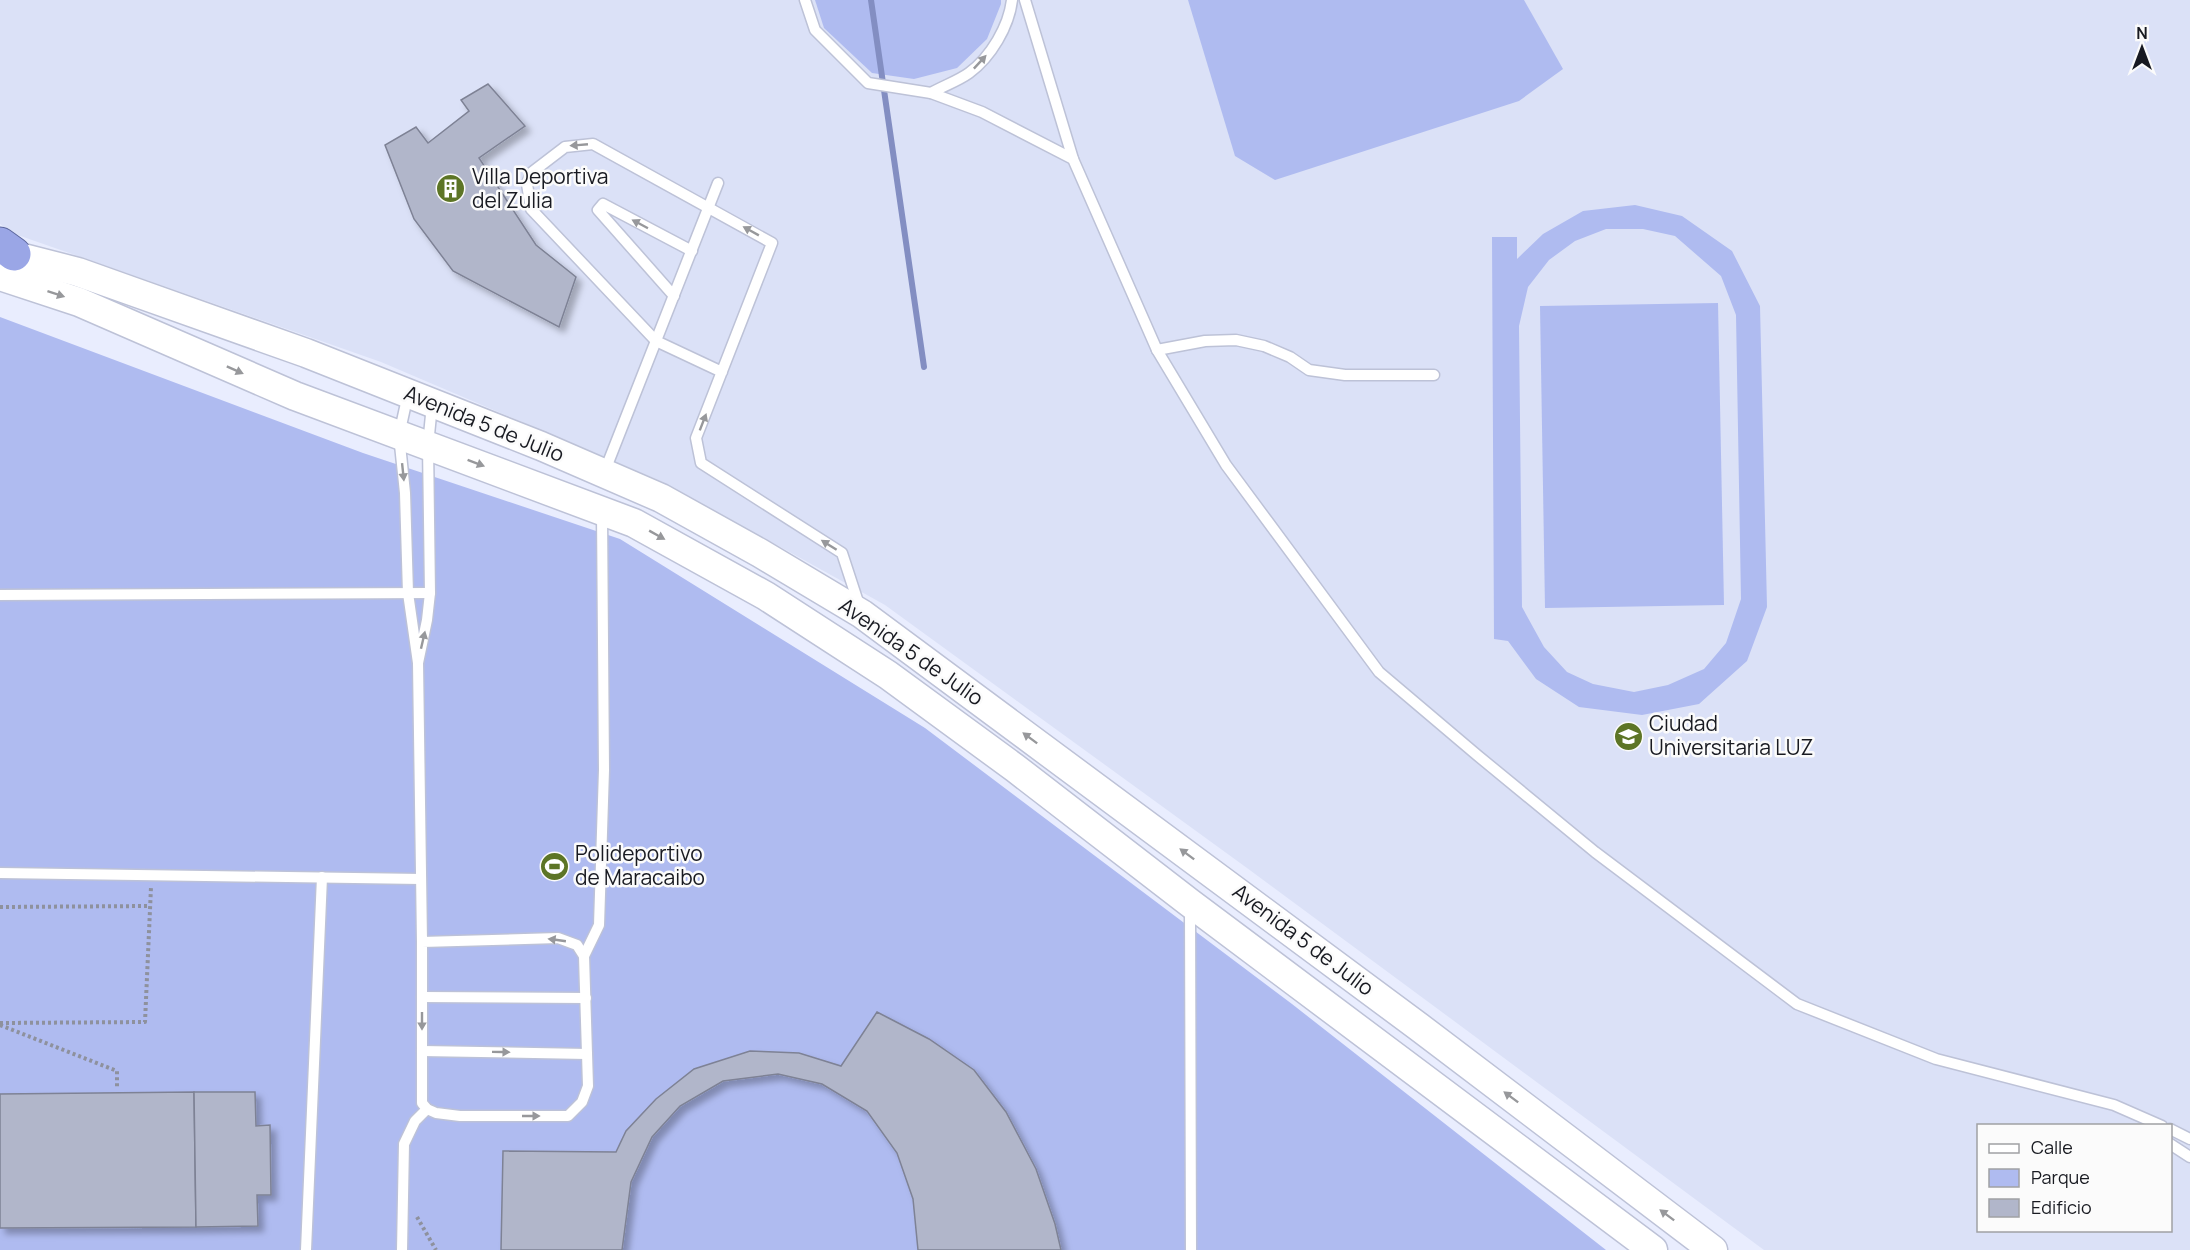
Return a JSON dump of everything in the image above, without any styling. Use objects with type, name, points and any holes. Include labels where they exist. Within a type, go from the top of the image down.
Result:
[{"type":"main road","name":"Avenida 5 de Julio","points":[[3,256],[89,276],[306,353],[603,473],[661,498],[862,614],[1215,875],[1713,1250]]},
{"type":"main road","name":"Avenida 5 de Julio","points":[[3,256],[79,302],[295,396],[634,523],[766,596],[888,675],[1015,768],[1190,903],[1653,1250]]},
{"type":"main road","points":[[1190,903],[1215,875]]},
{"type":"lane","points":[[805,0],[815,30],[868,83],[931,93],[982,112],[1073,159]]},
{"type":"lane","points":[[931,93],[970,72],[994,47],[1010,11],[1011,0]]},
{"type":"lane","points":[[1025,0],[1073,159],[1157,350],[1226,465],[1379,672],[1595,852],[1797,1004],[1936,1059],[2114,1105],[2160,1124]]},
{"type":"lane","points":[[722,372],[656,341],[531,209],[526,184],[531,173],[565,147],[593,144],[772,243],[722,372],[696,438],[701,463],[842,553],[862,614]]},
{"type":"lane","points":[[603,473],[718,183]]},
{"type":"lane","points":[[674,296],[598,210],[603,204],[692,251]]},
{"type":"lane","points":[[1157,350],[1205,340],[1236,340],[1264,346],[1290,357],[1309,370],[1345,375],[1434,375]]},
{"type":"lane","points":[[420,398],[399,435],[405,493],[408,592],[418,663],[422,1103],[427,1109],[436,1113],[460,1116],[568,1116],[582,1102],[588,1086],[584,956],[578,945],[558,938],[422,942]]},
{"type":"lane","points":[[418,663],[430,592],[428,446],[420,398]]},
{"type":"lane","points":[[584,956],[599,925],[604,770],[602,511]]},
{"type":"lane","points":[[0,595],[430,592]]},
{"type":"lane","points":[[0,873],[421,879]]},
{"type":"lane","points":[[306,1250],[322,877]]},
{"type":"lane","points":[[1190,903],[1191,1250]]},
{"type":"lane","points":[[422,997],[586,998]]},
{"type":"lane","points":[[422,1051],[587,1054]]},
{"type":"lane","points":[[2114,1105],[2142,1124]]},
{"type":"lane","points":[[402,1250],[404,1144],[415,1121],[427,1109]]},
{"type":"lane","points":[[2172,1130],[2190,1139]]},
{"type":"lane","points":[[2172,1145],[2190,1157]]},
{"type":"path","points":[[0,1024],[145,1022],[152,875]]},
{"type":"path","points":[[0,907],[149,906]]},
{"type":"path","points":[[0,1024],[117,1071],[117,1088]]},
{"type":"path","points":[[403,1193],[436,1250]]},
{"type":"shaded area","name":"Ciudad Universitaria LUZ","points":[[0,0],[2190,0],[2190,1250],[1764,1250],[1247,868],[885,605],[663,482],[381,362],[12,233],[0,224]]},
{"type":"green space","points":[[815,0],[1001,0],[1001,4],[987,39],[957,68],[914,79],[872,73],[824,28]]},
{"type":"green space","points":[[1188,0],[1524,0],[1563,69],[1519,101],[1275,180],[1235,156]]},
{"type":"green space","points":[[1635,205],[1682,216],[1732,251],[1760,306],[1767,607],[1747,661],[1699,704],[1642,715],[1579,707],[1536,679],[1508,641],[1494,639],[1492,237],[1517,237],[1517,259],[1543,234],[1583,211]],"holes":[[[1606,229],[1643,229],[1675,236],[1721,276],[1736,315],[1741,599],[1726,643],[1704,669],[1668,685],[1634,692],[1593,684],[1567,672],[1544,647],[1522,607],[1519,326],[1528,287],[1549,260],[1575,241]]]},
{"type":"green space","points":[[1718,303],[1724,605],[1545,608],[1540,306]]},
{"type":"green space","name":"Polideportivo de Maracaibo","points":[[0,317],[363,453],[620,539],[925,728],[1292,1004],[1606,1250],[0,1250]]},
{"type":"building","name":"Villa Deportiva del Zulia","points":[[488,84],[525,126],[479,158],[536,245],[576,277],[559,327],[453,271],[414,219],[385,145],[416,127],[428,143],[469,111],[461,100]]},
{"type":"building","points":[[877,1012],[929,1039],[974,1070],[1006,1112],[1036,1169],[1055,1224],[1061,1250],[918,1250],[913,1199],[897,1153],[867,1111],[822,1084],[778,1074],[723,1081],[680,1106],[652,1137],[631,1182],[622,1250],[501,1250],[503,1151],[616,1152],[626,1131],[656,1099],[694,1069],[750,1051],[799,1053],[841,1066]]},
{"type":"building","points":[[194,1092],[196,1227],[0,1228],[0,1094]]},
{"type":"building","points":[[194,1092],[255,1092],[256,1126],[270,1125],[271,1195],[257,1195],[258,1226],[196,1227]]},
{"type":"waterway","points":[[871,0],[924,367]]},
{"type":"place","name":"Villa Deportiva del Zulia","points":[[451,189]]},
{"type":"place","name":"Ciudad Universitaria LUZ","points":[[1628,736]]},
{"type":"place","name":"Polideportivo de Maracaibo","points":[[554,866]]}]
